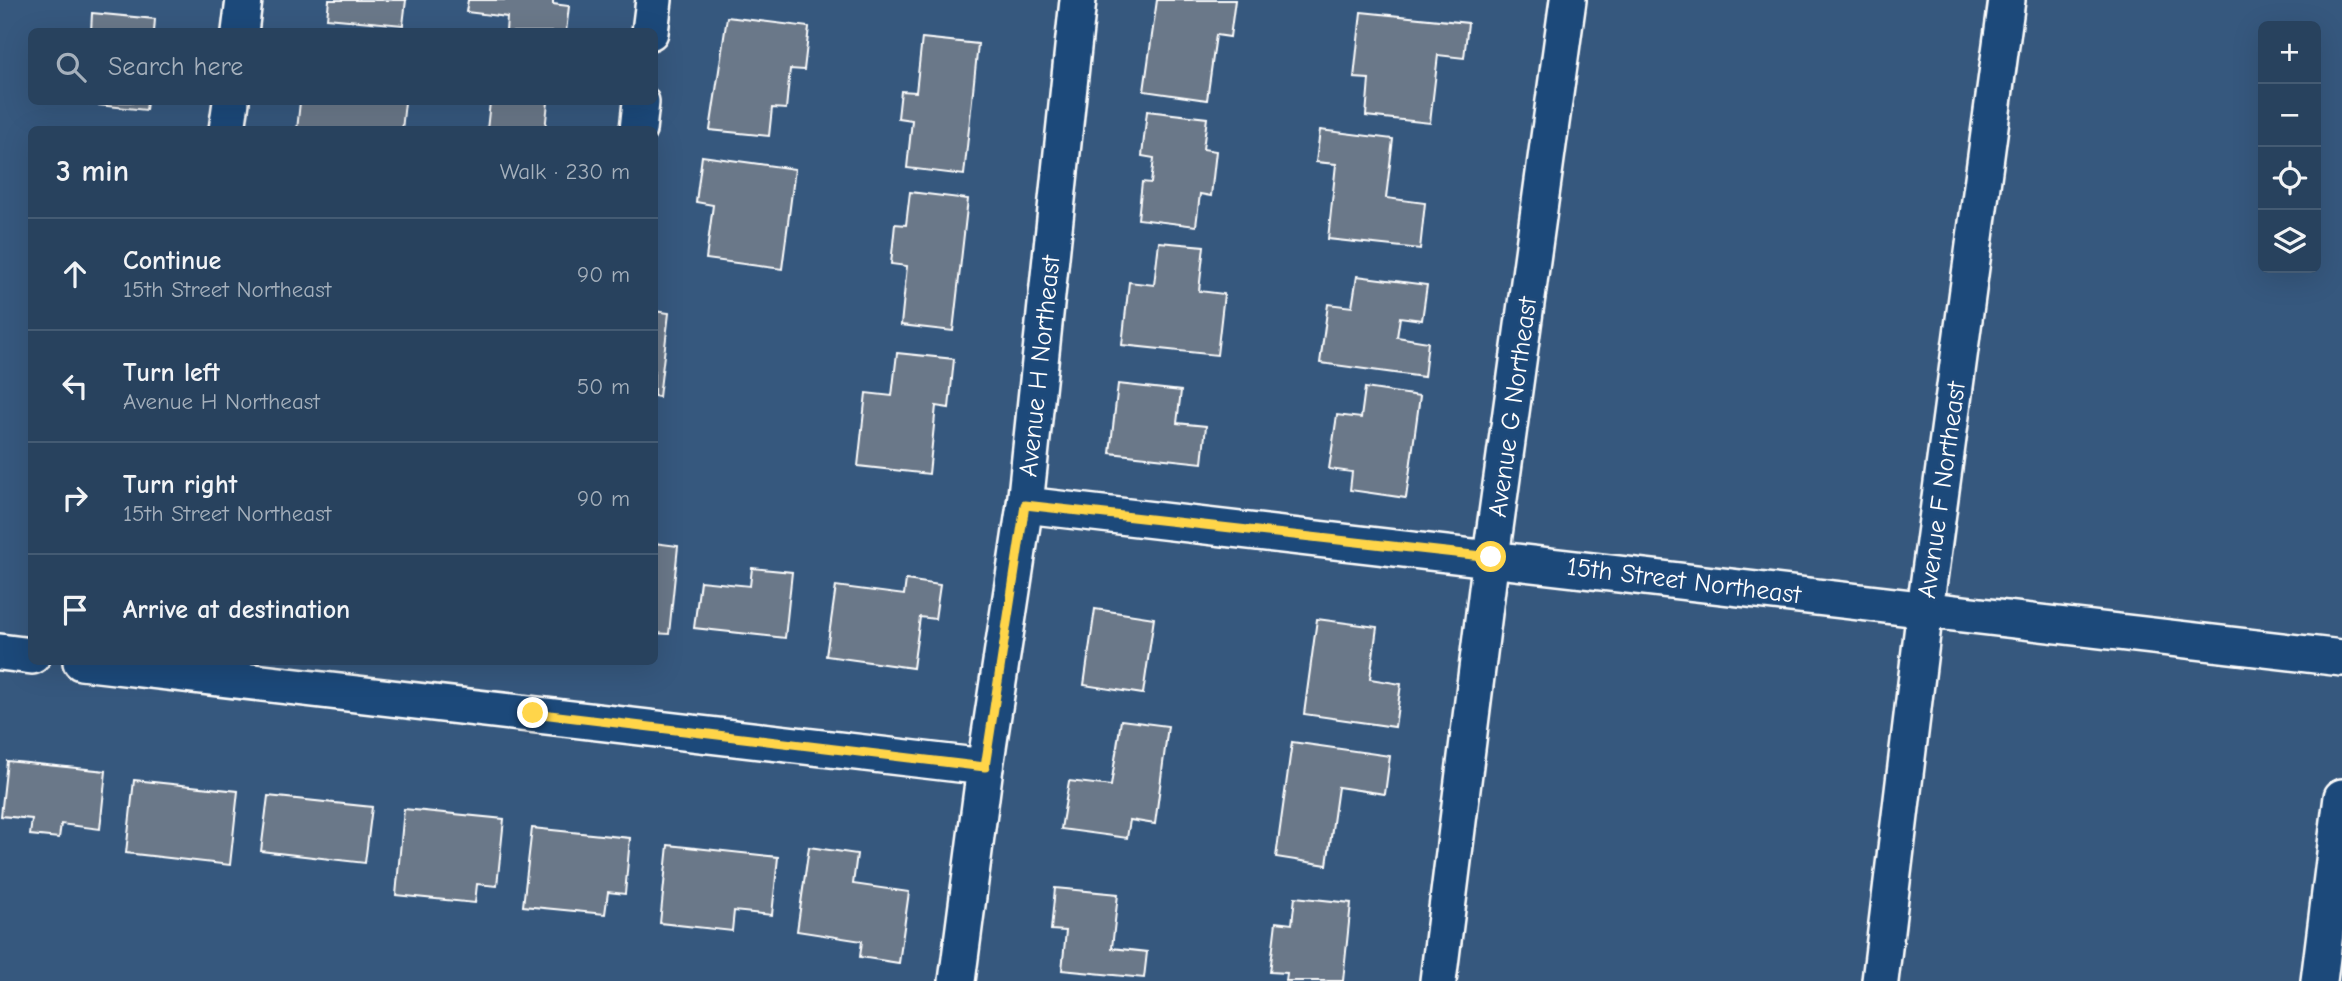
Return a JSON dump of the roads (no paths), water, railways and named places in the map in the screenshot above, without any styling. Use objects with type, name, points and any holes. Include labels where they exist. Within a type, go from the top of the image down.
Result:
[{"type":"street","points":[[240,28],[244,0]]},
{"type":"street","points":[[650,28],[654,0]]},
{"type":"street","name":"Avenue H Northeast","points":[[957,981],[985,767],[1025,505],[1078,0]]},
{"type":"street","name":"Avenue G Northeast","points":[[1438,981],[1491,557],[1568,0]]},
{"type":"street","name":"Avenue F Northeast","points":[[1880,981],[1925,608],[2007,0]]},
{"type":"street","points":[[228,126],[231,105]]},
{"type":"street","points":[[638,126],[641,105]]},
{"type":"street","name":"15th Street Northeast","points":[[1025,505],[1491,557],[2342,658]]},
{"type":"street","points":[[0,652],[28,656]]},
{"type":"street","points":[[107,665],[985,767]]},
{"type":"street","points":[[2319,981],[2342,797]]}]
